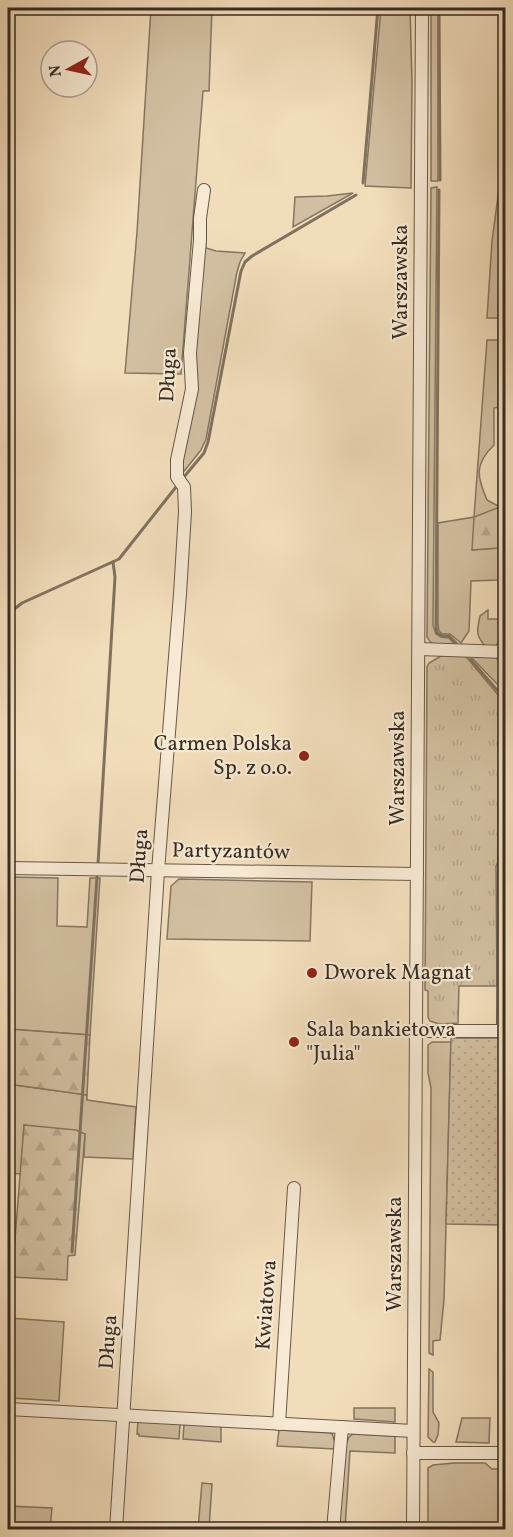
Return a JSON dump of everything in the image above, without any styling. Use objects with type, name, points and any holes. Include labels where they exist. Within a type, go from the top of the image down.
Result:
[{"type":"street","name":"Warszawska","points":[[413,1530],[422,8]]},
{"type":"street","points":[[416,1031],[504,1031],[504,210],[506,175]]},
{"type":"street","name":"Długa","points":[[116,1530],[158,871],[185,512],[184,486],[177,477],[177,460],[192,389],[190,353],[204,190]]},
{"type":"street","points":[[419,649],[505,652]]},
{"type":"street","name":"Partyzantów","points":[[8,868],[417,874]]},
{"type":"street","name":"Kwiatowa","points":[[279,1424],[294,1188]]},
{"type":"street","points":[[8,1409],[413,1431]]},
{"type":"street","points":[[333,1530],[342,1427]]},
{"type":"street","points":[[413,1453],[506,1453]]},
{"type":"green space","points":[[151,8],[212,8],[209,91],[203,91],[181,374],[125,373],[137,232]]},
{"type":"green space","points":[[381,8],[410,8],[411,188],[365,186]]},
{"type":"green space","points":[[431,8],[438,8],[438,181],[431,181]]},
{"type":"green space","points":[[437,187],[433,625],[436,634],[449,638],[457,647],[436,645],[427,637],[431,188]]},
{"type":"green space","points":[[499,189],[502,192],[498,318],[487,318],[492,241]]},
{"type":"green space","points":[[353,193],[293,227],[295,197]]},
{"type":"green space","points":[[206,196],[206,248],[245,253],[237,272],[206,439],[201,450],[181,475]]},
{"type":"green space","points":[[487,340],[498,340],[499,407],[494,408],[494,445],[483,458],[479,471],[487,500],[500,507],[473,550],[499,548],[499,580],[471,581],[469,631],[461,643],[450,634],[442,634],[439,631],[438,523],[474,517]]},
{"type":"green space","points":[[500,507],[499,548],[472,550],[474,517]]},
{"type":"green space","points":[[488,610],[488,619],[499,619],[499,640],[496,646],[486,647],[478,636],[478,629],[480,616]]},
{"type":"green space","points":[[463,655],[494,656],[499,661],[500,687],[473,659],[468,659]]},
{"type":"green space","points":[[463,655],[499,696],[498,863],[496,866],[497,986],[459,986],[458,1023],[439,1024],[430,1021],[428,1017],[428,991],[425,990],[427,667],[429,663],[441,656]]},
{"type":"green space","points":[[8,877],[58,878],[57,926],[87,927],[90,878],[100,878],[90,1035],[8,1029]]},
{"type":"green space","points":[[179,879],[312,882],[310,941],[167,939],[171,886]]},
{"type":"green space","points":[[8,1029],[90,1035],[87,1095],[8,1084]]},
{"type":"green space","points":[[451,1038],[505,1038],[505,1225],[446,1224]]},
{"type":"green space","points":[[432,1042],[451,1042],[444,1300],[440,1340],[433,1341],[433,1355],[429,1353],[431,1088],[428,1073],[428,1045]]},
{"type":"green space","points":[[8,1084],[87,1095],[87,1100],[136,1107],[133,1159],[84,1157],[85,1134],[24,1125],[21,1174],[8,1173]]},
{"type":"green space","points":[[24,1125],[76,1130],[85,1134],[75,1255],[68,1256],[67,1280],[12,1277]]},
{"type":"green space","points":[[9,1318],[64,1322],[59,1401],[11,1398],[8,1394]]},
{"type":"green space","points":[[429,1369],[433,1372],[433,1412],[439,1423],[435,1442],[428,1437]]},
{"type":"green space","points":[[354,1408],[395,1408],[395,1422],[354,1419]]},
{"type":"green space","points":[[462,1418],[490,1418],[489,1443],[456,1442]]},
{"type":"green space","points":[[138,1421],[180,1424],[179,1439],[139,1436],[137,1434]]},
{"type":"green space","points":[[184,1424],[220,1426],[221,1442],[183,1439]]},
{"type":"green space","points":[[279,1430],[332,1433],[335,1449],[277,1446]]},
{"type":"green space","points":[[353,1434],[395,1436],[395,1453],[350,1451],[345,1529],[339,1530],[345,1447],[349,1437]]},
{"type":"green space","points":[[485,1463],[492,1469],[505,1469],[505,1529],[428,1529],[428,1468],[433,1465]]},
{"type":"green space","points":[[202,1483],[212,1484],[209,1529],[198,1529]]},
{"type":"green space","points":[[8,1506],[52,1508],[50,1529],[8,1529]]},
{"type":"waterway","points":[[363,183],[378,8]]},
{"type":"waterway","points":[[439,8],[440,180]]},
{"type":"waterway","points":[[439,190],[436,626],[437,633],[449,636],[456,643]]},
{"type":"waterway","points":[[183,478],[204,453],[208,442],[241,271],[245,262],[356,195]]},
{"type":"waterway","points":[[8,614],[22,603],[119,559],[176,487]]},
{"type":"waterway","points":[[98,864],[115,577],[113,562]]},
{"type":"waterway","points":[[471,660],[497,690]]},
{"type":"waterway","points":[[72,1252],[97,877]]},
{"type":"place","name":"Carmen Polska Sp. z o.o.","points":[[304,756]]},
{"type":"place","name":"Dworek Magnat","points":[[312,973]]},
{"type":"place","name":"Sala bankietowa \"Julia\"","points":[[294,1042]]}]
